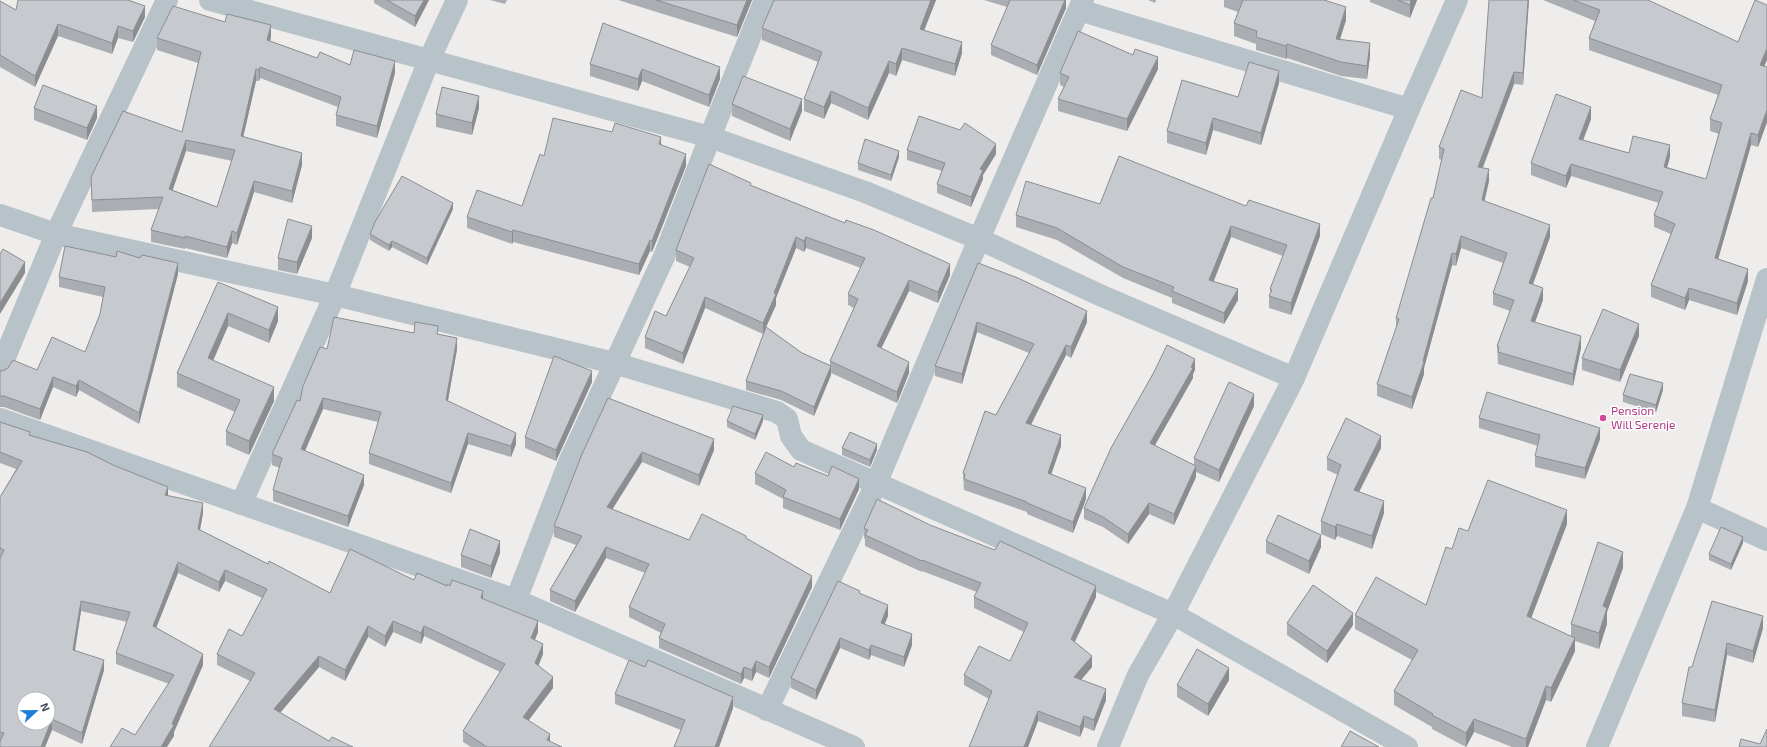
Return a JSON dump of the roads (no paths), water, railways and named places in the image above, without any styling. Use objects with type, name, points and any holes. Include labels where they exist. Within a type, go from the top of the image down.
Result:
[{"type":"street","points":[[0,369],[56,234],[167,0]]},
{"type":"street","points":[[210,0],[710,137],[865,192],[979,240],[1102,296],[1294,378]]},
{"type":"street","points":[[240,504],[335,295],[429,60],[457,0]]},
{"type":"street","points":[[516,600],[570,460],[614,362],[664,257],[765,0]]},
{"type":"street","points":[[1108,747],[1138,675],[1173,614],[1294,378],[1408,109],[1457,0]]},
{"type":"street","points":[[767,710],[876,484],[979,240],[1081,5],[1408,109]]},
{"type":"street","points":[[0,215],[56,234],[335,295],[614,362],[777,412],[787,419],[791,436],[801,450],[1173,614],[1407,747]]},
{"type":"street","points":[[1597,747],[1697,508],[1767,279]]},
{"type":"street","points":[[0,419],[516,600],[854,747]]},
{"type":"street","points":[[1697,508],[1767,540]]},
{"type":"place","name":"Pension Will Serenje","points":[[1603,418]]}]
